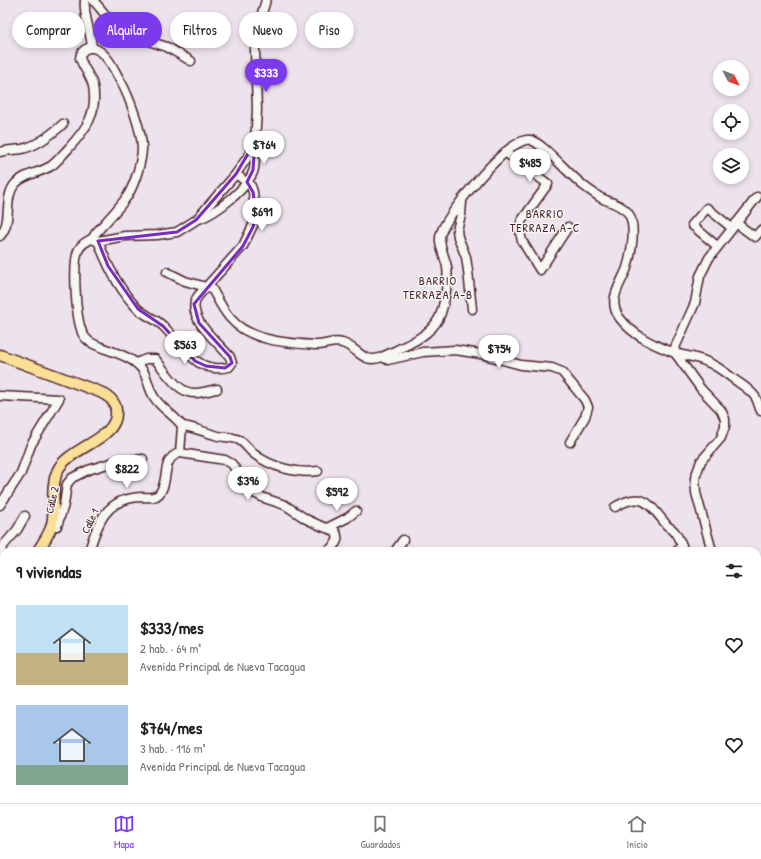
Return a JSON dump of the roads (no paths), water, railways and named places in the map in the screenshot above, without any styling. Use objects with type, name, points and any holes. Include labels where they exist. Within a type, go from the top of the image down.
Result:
[{"type":"main road","points":[[0,355],[100,392],[112,399],[115,404],[117,416],[108,431],[70,457],[59,467],[55,479],[52,525],[40,547]]},
{"type":"street","points":[[85,0],[84,9],[92,38],[92,48]]},
{"type":"street","points":[[93,0],[110,20],[122,31],[167,47],[191,61]]},
{"type":"street","points":[[266,0],[257,30],[255,50],[257,110],[254,170],[247,182],[226,204],[177,232],[157,235],[96,239],[81,245],[78,251],[76,277],[77,306],[81,331],[90,342],[123,354],[136,363],[146,374],[154,397],[182,426],[199,429],[215,436],[240,440],[252,453],[265,462],[304,472],[318,471]]},
{"type":"street","points":[[0,236],[6,228],[11,194],[16,184],[21,179],[52,165],[76,140],[92,116],[94,101],[93,87],[88,71],[80,58],[86,49],[92,48],[99,50],[105,57],[127,92],[142,148],[133,184],[128,194],[96,239]]},
{"type":"street","points":[[0,152],[23,149],[33,145],[63,124]]},
{"type":"street","points":[[167,272],[185,281],[208,286],[231,320],[254,335],[272,340],[308,345],[341,342],[366,358],[374,360],[428,332],[440,317],[448,275],[439,238],[447,220],[490,166],[505,152],[525,139],[534,141],[582,184],[597,195],[627,212],[632,223],[631,244],[627,266],[615,295],[615,308],[630,329],[652,344],[708,362],[747,388],[756,398],[761,411]]},
{"type":"street","points":[[196,220],[236,174],[251,152],[255,142]]},
{"type":"street","points":[[505,152],[548,184],[522,220],[519,228],[522,241],[540,270],[568,227]]},
{"type":"street","points":[[96,239],[108,266],[122,289],[138,309],[163,326],[180,347],[195,361],[206,366],[229,367],[232,363],[230,357],[203,327],[198,319],[194,304],[195,300],[243,246],[256,219],[251,186],[236,174]]},
{"type":"street","points":[[674,352],[695,303],[700,276],[709,258],[757,197]]},
{"type":"street","points":[[462,200],[461,215],[457,230],[458,237],[466,257],[472,309]]},
{"type":"street","points":[[717,246],[692,225],[707,208],[755,237],[761,230]]},
{"type":"street","points":[[382,357],[388,360],[423,352],[455,350],[481,354],[521,365],[544,366],[562,372],[585,400],[588,408],[570,442]]},
{"type":"street","points":[[674,352],[701,389],[721,410],[725,419],[725,426],[720,438],[701,461],[695,478],[696,492],[711,547]]},
{"type":"street","points":[[136,363],[146,359],[155,359],[164,373],[181,388],[191,393],[217,389]]},
{"type":"street","points":[[0,396],[59,400],[31,445],[21,473],[0,505]]},
{"type":"street","points":[[182,426],[180,453],[225,460],[232,464],[250,491],[284,505],[306,519],[335,531],[338,538],[333,547]]},
{"type":"street","name":"Calle 1","points":[[91,547],[101,520],[108,509],[125,500],[142,497],[155,497],[158,495],[163,486],[168,462],[175,454],[180,453]]},
{"type":"street","name":"Calle 2","points":[[52,525],[57,526],[64,505],[67,484],[72,478],[88,470],[114,462],[143,459]]},
{"type":"street","points":[[615,507],[624,501],[632,499],[638,499],[651,506],[666,525],[675,532],[682,545],[680,547]]},
{"type":"street","points":[[327,528],[347,518],[356,511]]},
{"type":"street","points":[[3,547],[17,530],[25,516]]},
{"type":"street","points":[[398,547],[403,540]]},
{"type":"district","name":"BARRIO TERRAZA A-C","points":[[545,221]]},
{"type":"district","name":"BARRIO TERRAZA A-B","points":[[438,288]]}]
